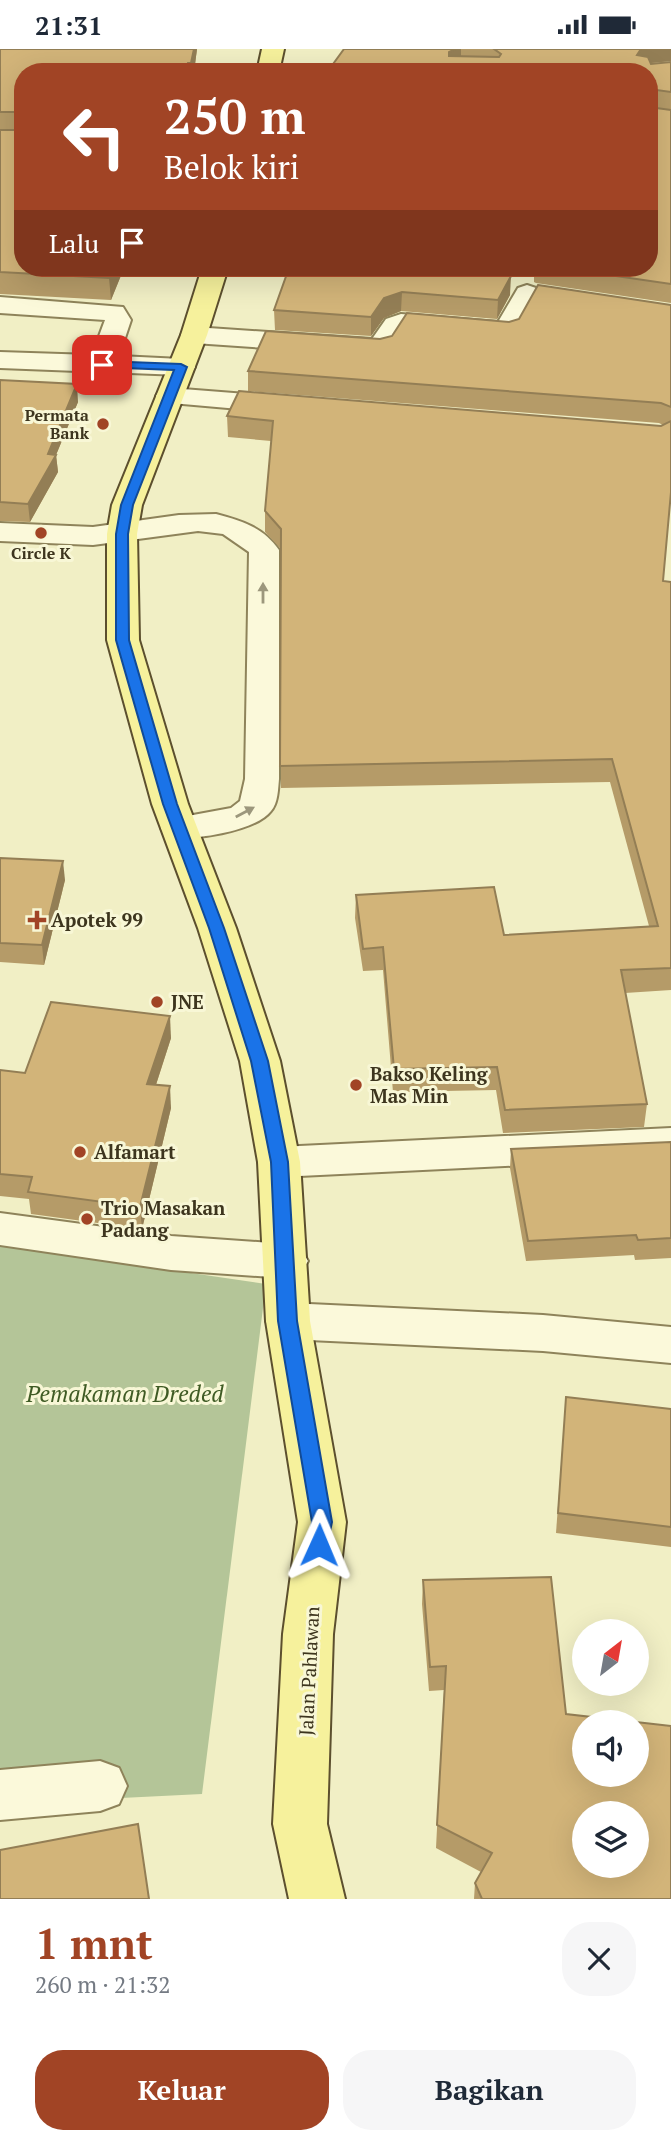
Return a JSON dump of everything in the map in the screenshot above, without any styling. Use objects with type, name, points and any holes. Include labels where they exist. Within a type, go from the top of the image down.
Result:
[{"type":"main road","name":"Jalan Pahlawan","points":[[212,277],[194,335],[127,505],[122,534],[123,640],[138,699],[179,828],[217,928],[260,1061],[279,1162],[288,1321],[322,1522],[309,1634],[300,1824],[317,1899]]},
{"type":"street","points":[[194,335],[374,348],[382,346],[395,325],[401,322],[507,331],[527,280],[555,297]]},
{"type":"street","points":[[0,305],[114,313],[118,320],[102,365]]},
{"type":"street","points":[[0,360],[102,365],[175,382],[317,408]]},
{"type":"street","points":[[0,532],[122,534],[187,521],[228,526],[251,535],[264,550],[262,779],[257,806],[242,817],[179,828]]},
{"type":"street","points":[[279,1162],[671,1143]]},
{"type":"street","points":[[0,1229],[171,1253],[286,1261]]},
{"type":"street","points":[[288,1321],[543,1333],[671,1345]]},
{"type":"street","points":[[0,1795],[100,1786]]},
{"type":"green space","name":"Pemakaman Dreded","points":[[0,1245],[266,1284],[202,1794],[0,1804]]},
{"type":"building","points":[[0,49],[194,49],[191,63],[14,63],[14,112],[0,112]]},
{"type":"building","points":[[344,49],[455,49],[449,52],[449,56],[499,57],[501,54],[494,49],[641,49],[637,55],[648,57],[651,63],[334,63]]},
{"type":"building","points":[[671,62],[671,92],[658,90],[658,63]]},
{"type":"building","points":[[658,108],[671,110],[671,284],[623,277],[658,277]]},
{"type":"building","points":[[0,130],[14,130],[14,273],[0,272]]},
{"type":"building","points":[[286,277],[510,277],[498,300],[402,292],[384,298],[371,317],[274,310]]},
{"type":"building","points":[[538,285],[671,305],[671,407],[661,403],[248,371],[266,331],[380,339],[392,336],[407,313],[509,322],[519,319]]},
{"type":"building","points":[[0,380],[77,384],[48,454],[56,455],[28,504],[0,502]]},
{"type":"building","points":[[239,391],[661,426],[671,421],[671,492],[663,581],[671,582],[671,968],[621,970],[647,1104],[505,1110],[497,1067],[394,1069],[383,947],[363,949],[356,895],[494,887],[504,935],[658,926],[612,759],[280,766],[281,529],[265,511],[273,421],[227,416]]},
{"type":"building","points":[[0,858],[63,861],[42,945],[0,943]]},
{"type":"building","points":[[51,1002],[170,1016],[147,1084],[170,1086],[140,1207],[28,1192],[32,1177],[0,1174],[0,1070],[25,1073]]},
{"type":"building","points":[[671,1142],[671,1238],[638,1240],[636,1235],[528,1241],[511,1149]]},
{"type":"building","points":[[566,1397],[671,1409],[671,1527],[558,1513]]},
{"type":"building","points":[[551,1577],[566,1714],[572,1715],[572,1787],[649,1787],[649,1723],[671,1726],[671,1899],[482,1899],[475,1883],[492,1853],[437,1825],[446,1666],[430,1667],[423,1580]]},
{"type":"building","points":[[138,1824],[149,1899],[0,1899],[0,1850]]},
{"type":"place","name":"Permata Bank","points":[[103,424]]},
{"type":"place","name":"Circle K","points":[[41,533]]},
{"type":"place","name":"Apotek 99","points":[[37,920]]},
{"type":"place","name":"JNE","points":[[157,1002]]},
{"type":"place","name":"Bakso Keling Mas Min","points":[[356,1085]]},
{"type":"place","name":"Alfamart","points":[[80,1152]]},
{"type":"place","name":"Trio Masakan Padang","points":[[87,1219]]},
{"type":"route","points":[[102,365],[181,367],[127,505],[122,534],[120,603],[123,640],[170,804],[217,928],[260,1061],[279,1162],[288,1321],[322,1522],[319,1545]]}]
